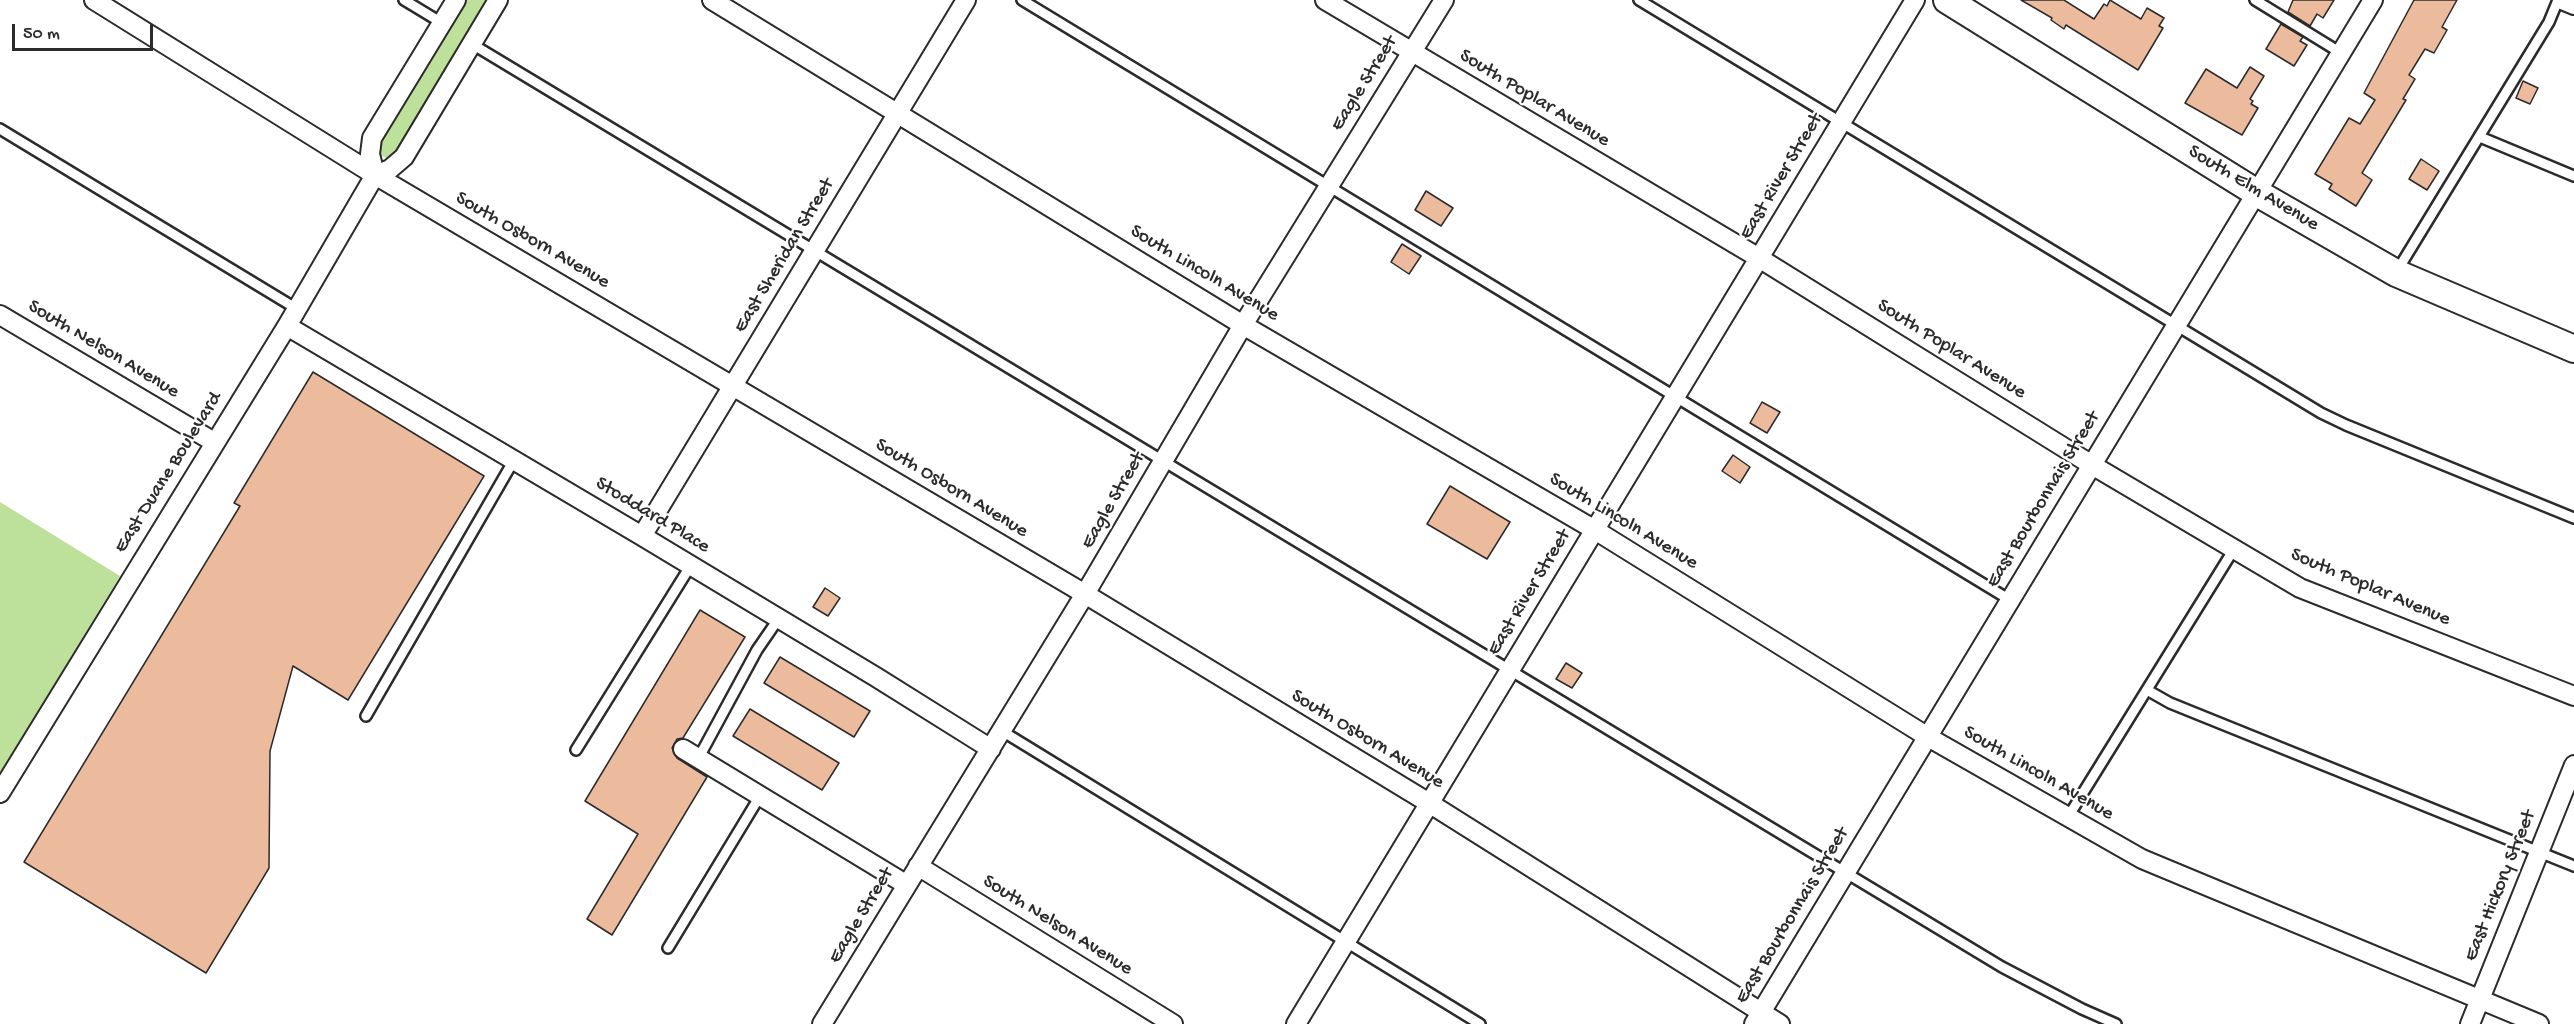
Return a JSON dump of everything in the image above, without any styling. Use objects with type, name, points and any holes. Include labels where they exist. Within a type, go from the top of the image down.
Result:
[{"type":"street","name":"South Osborn Avenue","points":[[93,0],[375,175],[1085,594],[1429,803],[1758,1018],[1780,1024]]},
{"type":"street","points":[[375,175],[370,154],[372,138],[456,0]]},
{"type":"street","name":"East Duane Boulevard","points":[[0,793],[287,326],[375,175],[390,169],[404,157],[498,0]]},
{"type":"street","name":"South Lincoln Avenue","points":[[712,0],[1243,325],[1595,530],[1928,737],[2142,859],[2539,1024]]},
{"type":"street","name":"East Sheridan Street","points":[[642,536],[966,0]]},
{"type":"street","name":"South Poplar Avenue","points":[[1325,0],[1760,258],[2092,465],[2300,588],[2574,696]]},
{"type":"street","name":"Eagle Street","points":[[822,1024],[1085,594],[1243,325],[1444,0]]},
{"type":"street","name":"East River Street","points":[[1296,1024],[1916,0]]},
{"type":"street","name":"South Elm Avenue","points":[[1947,0],[2257,193],[2396,273],[2574,350]]},
{"type":"street","name":"East Bourbonnais Street","points":[[1758,1018],[2373,0]]},
{"type":"street","name":"South Nelson Avenue","points":[[0,315],[214,442]]},
{"type":"street","name":"Stoddard Place","points":[[287,326],[691,565],[991,749]]},
{"type":"street","points":[[690,754],[907,885]]},
{"type":"street","name":"East Hickory Street","points":[[2470,1024],[2574,765]]},
{"type":"street","name":"South Nelson Avenue","points":[[918,866],[1173,1024]]},
{"type":"lane","points":[[404,0],[442,23]]},
{"type":"lane","points":[[1022,0],[2010,600]]},
{"type":"lane","points":[[1639,0],[2287,394],[2346,425],[2574,518]]},
{"type":"lane","points":[[2254,0],[2341,52]]},
{"type":"lane","points":[[2396,273],[2549,21],[2565,1]]},
{"type":"lane","points":[[472,44],[2002,967],[2116,1024]]},
{"type":"lane","points":[[0,129],[297,309]]},
{"type":"lane","points":[[2480,137],[2574,176]]},
{"type":"lane","points":[[366,716],[514,460]]},
{"type":"lane","points":[[2068,817],[2234,549]]},
{"type":"lane","points":[[576,750],[691,565]]},
{"type":"lane","points":[[690,754],[779,618]]},
{"type":"lane","points":[[2147,690],[2170,703],[2574,866]]},
{"type":"lane","points":[[1002,731],[1480,1024]]},
{"type":"lane","points":[[668,948],[760,796]]},
{"type":"green space","points":[[466,0],[488,0],[393,158],[386,158],[378,154],[377,147]]},
{"type":"green space","points":[[0,502],[120,576],[1,773],[0,773]]},
{"type":"building","points":[[2021,0],[2064,0],[2094,19],[2104,4],[2107,6],[2110,0],[2141,19],[2147,8],[2164,18],[2159,26],[2163,28],[2138,70],[2066,25],[2064,29],[2051,20],[2052,18]]},
{"type":"building","points":[[2293,0],[2334,0],[2323,18],[2317,14],[2310,26],[2288,12]]},
{"type":"building","points":[[2414,0],[2457,0],[2442,27],[2447,30],[2434,53],[2425,49],[2409,75],[2415,79],[2403,99],[2406,100],[2362,173],[2372,180],[2356,206],[2329,189],[2332,184],[2315,174],[2349,118],[2360,124],[2375,100],[2364,93]]},
{"type":"building","points":[[2281,24],[2303,37],[2300,41],[2307,45],[2294,66],[2266,49]]},
{"type":"building","points":[[2250,67],[2264,76],[2250,99],[2253,101],[2251,104],[2258,108],[2242,135],[2185,103],[2206,69],[2237,88]]},
{"type":"building","points":[[2523,81],[2538,88],[2530,104],[2516,98]]},
{"type":"building","points":[[2421,159],[2439,171],[2427,190],[2409,179]]},
{"type":"building","points":[[1426,191],[1453,208],[1441,226],[1415,210]]},
{"type":"building","points":[[1402,244],[1421,256],[1409,274],[1391,262]]},
{"type":"building","points":[[313,372],[484,476],[348,700],[293,666],[270,751],[269,868],[206,973],[24,862],[240,506],[234,503]]},
{"type":"building","points":[[1762,402],[1780,412],[1767,433],[1750,423]]},
{"type":"building","points":[[1733,455],[1750,467],[1740,483],[1722,471]]},
{"type":"building","points":[[1450,486],[1510,522],[1487,559],[1427,524]]},
{"type":"building","points":[[825,588],[840,598],[828,616],[813,607]]},
{"type":"building","points":[[700,610],[745,637],[683,738],[677,739],[672,748],[677,758],[707,777],[612,935],[587,919],[638,834],[585,801]]},
{"type":"building","points":[[780,657],[870,711],[854,737],[764,683]]},
{"type":"building","points":[[1566,663],[1582,673],[1572,688],[1556,679]]},
{"type":"building","points":[[750,709],[839,763],[822,790],[733,736]]}]
